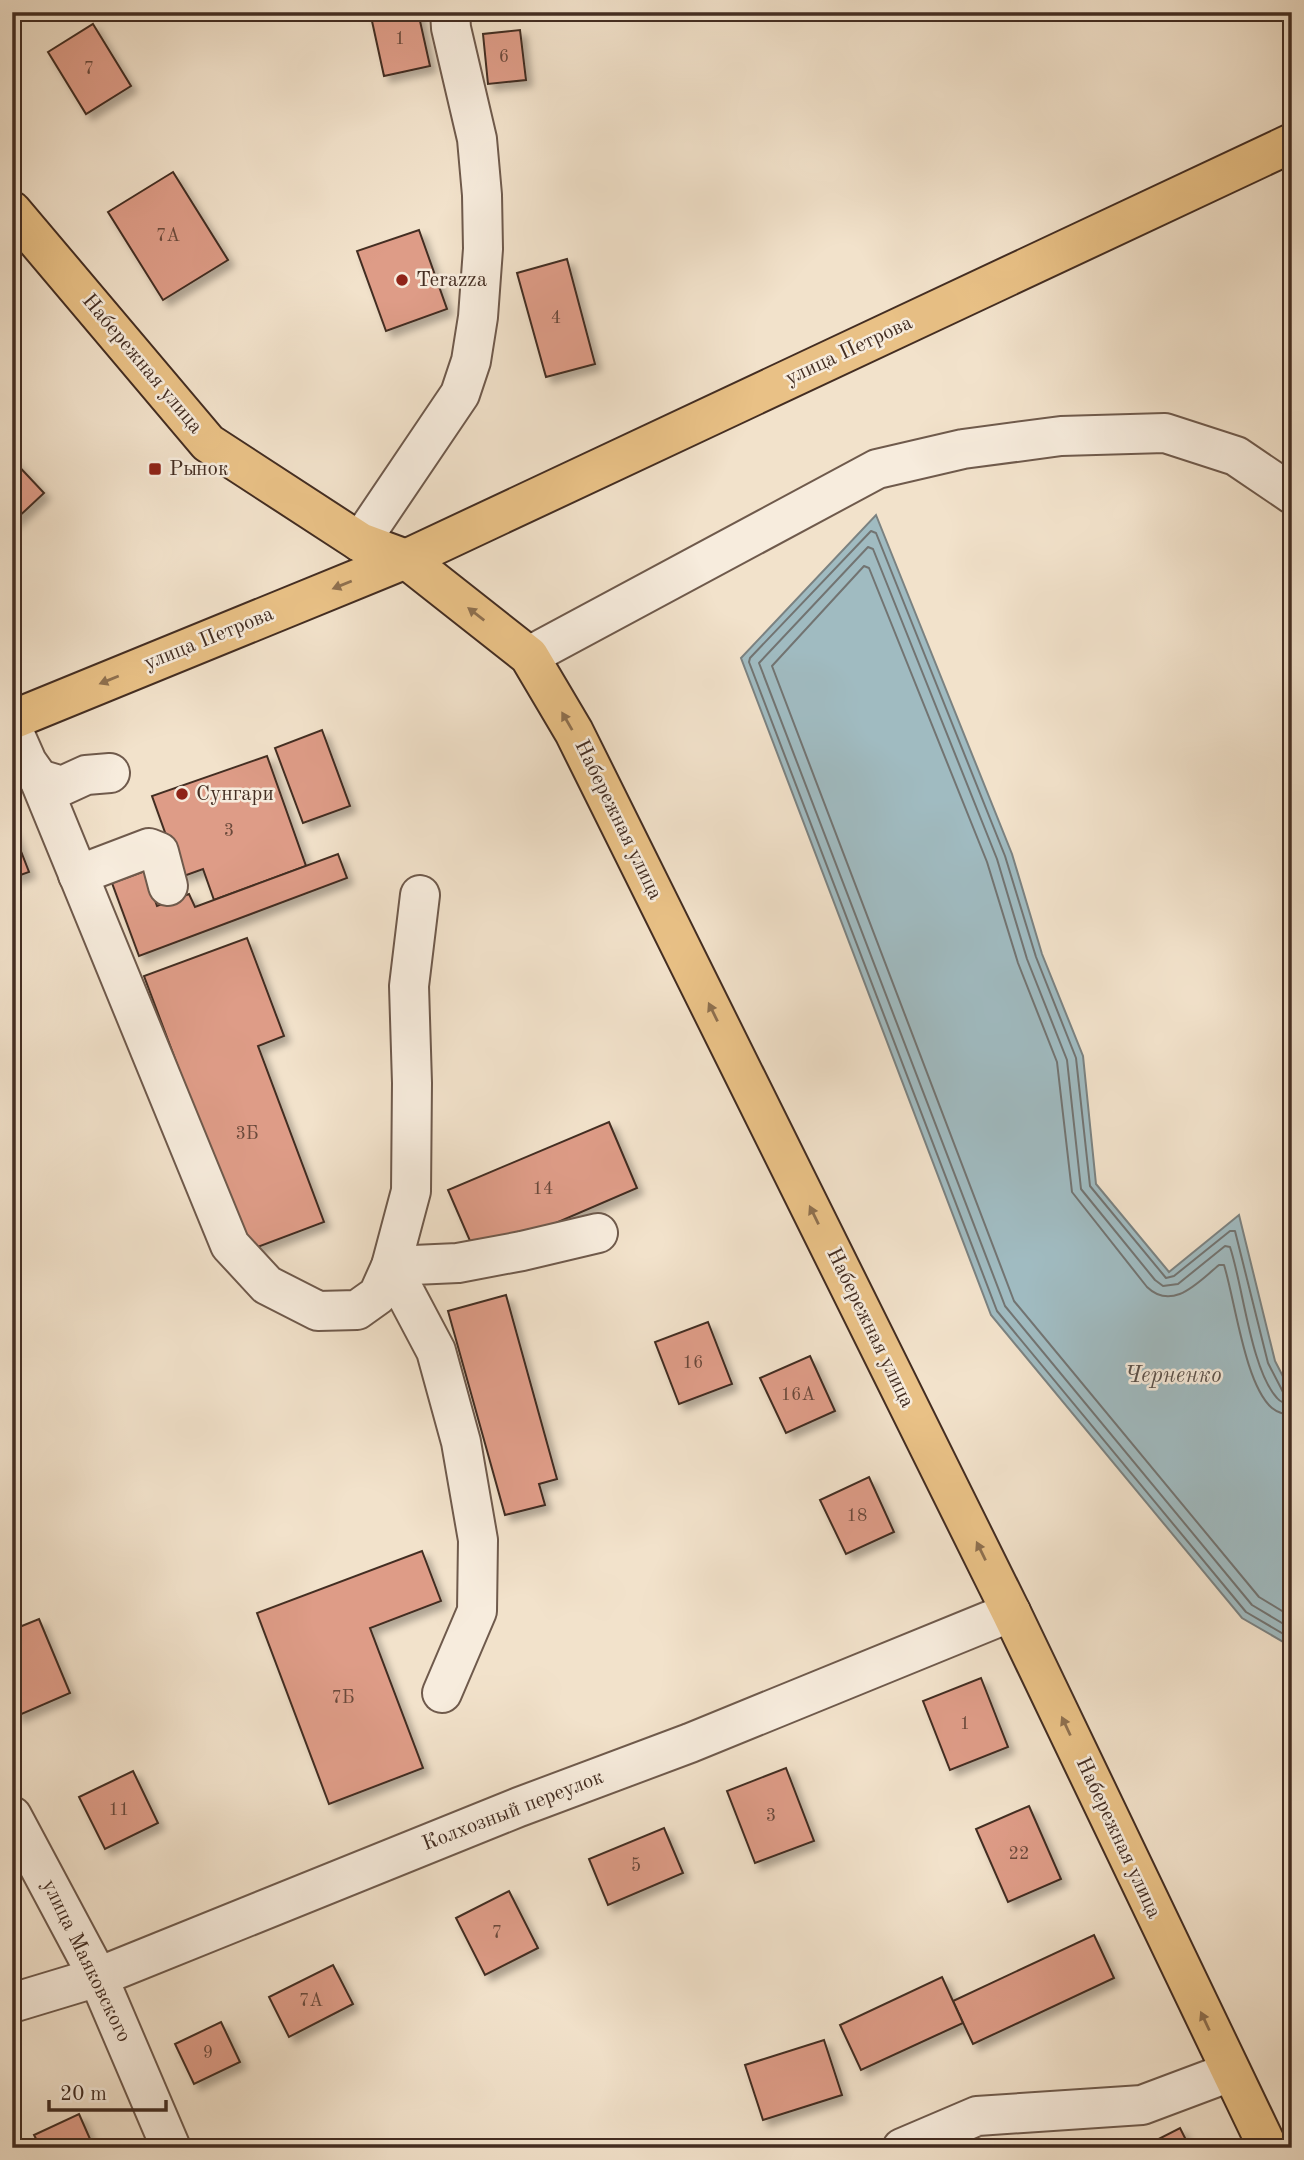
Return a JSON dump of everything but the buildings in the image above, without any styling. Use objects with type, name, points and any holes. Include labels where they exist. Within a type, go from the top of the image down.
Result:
[{"type":"main road","name":"улица Петрова","points":[[12,720],[406,559],[1292,143]]},
{"type":"main road","name":"Набережная улица","points":[[12,211],[208,443],[360,542]]},
{"type":"main road","points":[[360,542],[406,559]]},
{"type":"main road","name":"Набережная улица","points":[[406,559],[529,656],[574,732],[1011,1612],[1268,2148]]},
{"type":"street","points":[[360,542],[460,394],[471,361],[478,317],[483,249],[482,195],[477,139],[450,12]]},
{"type":"street","points":[[529,656],[877,469],[963,449],[1061,436],[1165,433],[1236,456],[1292,494]]},
{"type":"street","points":[[12,728],[27,762],[39,779],[230,1245],[267,1285],[318,1311],[357,1310],[378,1294],[391,1266],[411,1191],[410,986],[420,895]]},
{"type":"street","points":[[39,779],[62,786],[86,775],[110,773]]},
{"type":"street","points":[[78,876],[149,848],[159,852],[168,886]]},
{"type":"street","points":[[391,1266],[458,1263],[598,1233]]},
{"type":"street","points":[[391,1266],[436,1351],[461,1442],[478,1540],[477,1611],[442,1693]]},
{"type":"street","name":"Колхозный переулок","points":[[12,2003],[98,1977],[519,1807],[690,1744],[1011,1612]]},
{"type":"street","name":"улица Маяковского","points":[[12,1816],[98,1977],[171,2148]]},
{"type":"street","points":[[902,2148],[976,2116],[1142,2105],[1230,2072]]},
{"type":"water","name":"Черненко","points":[[876,515],[1012,854],[1042,954],[1083,1056],[1096,1184],[1169,1272],[1239,1215],[1275,1361],[1292,1394],[1292,1647],[1242,1618],[991,1315],[741,658]]},
{"type":"place","name":"Terazza","points":[[402,280]]},
{"type":"place","name":"Рынок","points":[[155,469]]},
{"type":"place","name":"Сунгари","points":[[182,794]]}]
